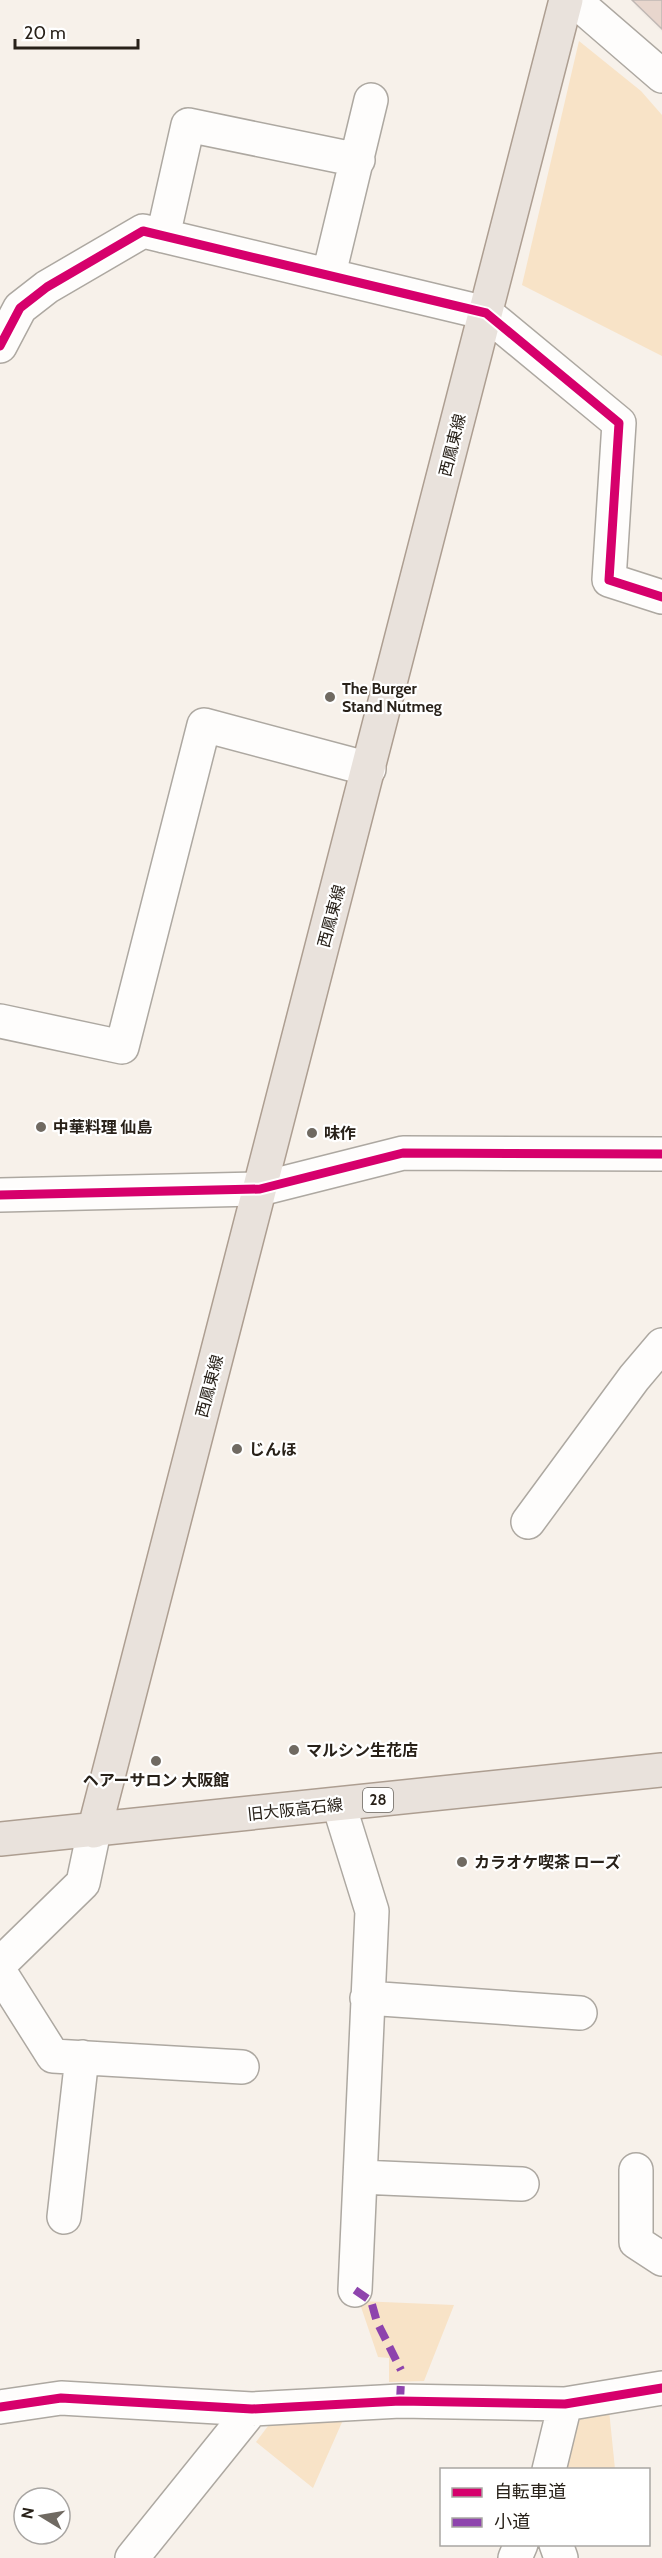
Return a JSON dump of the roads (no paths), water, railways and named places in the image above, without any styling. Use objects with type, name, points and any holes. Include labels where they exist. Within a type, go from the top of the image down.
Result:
[{"type":"main road","name":"西鳳東線","points":[[94,1831],[567,0]]},
{"type":"main road","name":"旧大阪高石線","points":[[0,1839],[662,1770]]},
{"type":"street","points":[[574,0],[662,76]]},
{"type":"street","points":[[328,274],[371,100]]},
{"type":"street","points":[[163,236],[188,125],[358,160]]},
{"type":"street","points":[[0,346],[20,308],[46,287],[143,231],[486,313],[619,423],[609,580],[662,597]]},
{"type":"street","points":[[0,1021],[122,1047],[204,725],[369,769]]},
{"type":"street","points":[[0,1195],[260,1189],[403,1153],[662,1154]]},
{"type":"street","points":[[528,1522],[634,1378],[662,1346]]},
{"type":"street","points":[[339,1804],[372,1911],[355,2290]]},
{"type":"street","points":[[0,1964],[83,1883],[94,1831]]},
{"type":"street","points":[[0,1972],[54,2056],[242,2067]]},
{"type":"street","points":[[367,1998],[580,2013]]},
{"type":"street","points":[[64,2217],[82,2057]]},
{"type":"street","points":[[636,2170],[636,2242],[662,2259]]},
{"type":"street","points":[[360,2177],[522,2184]]},
{"type":"street","points":[[0,2407],[61,2398],[252,2409],[400,2402],[565,2404],[662,2388]]},
{"type":"street","points":[[549,2468],[565,2404]]},
{"type":"street","points":[[132,2558],[252,2409]]},
{"type":"place","name":"The Burger Stand Nutmeg","points":[[330,697]]},
{"type":"place","name":"中華料理 仙島","points":[[41,1127]]},
{"type":"place","name":"味作","points":[[312,1133]]},
{"type":"place","name":"じんほ","points":[[237,1449]]},
{"type":"place","name":"マルシン生花店","points":[[294,1750]]},
{"type":"place","name":"ヘアーサロン 大阪館","points":[[156,1761]]},
{"type":"place","name":"カラオケ喫茶 ローズ","points":[[462,1862]]}]
